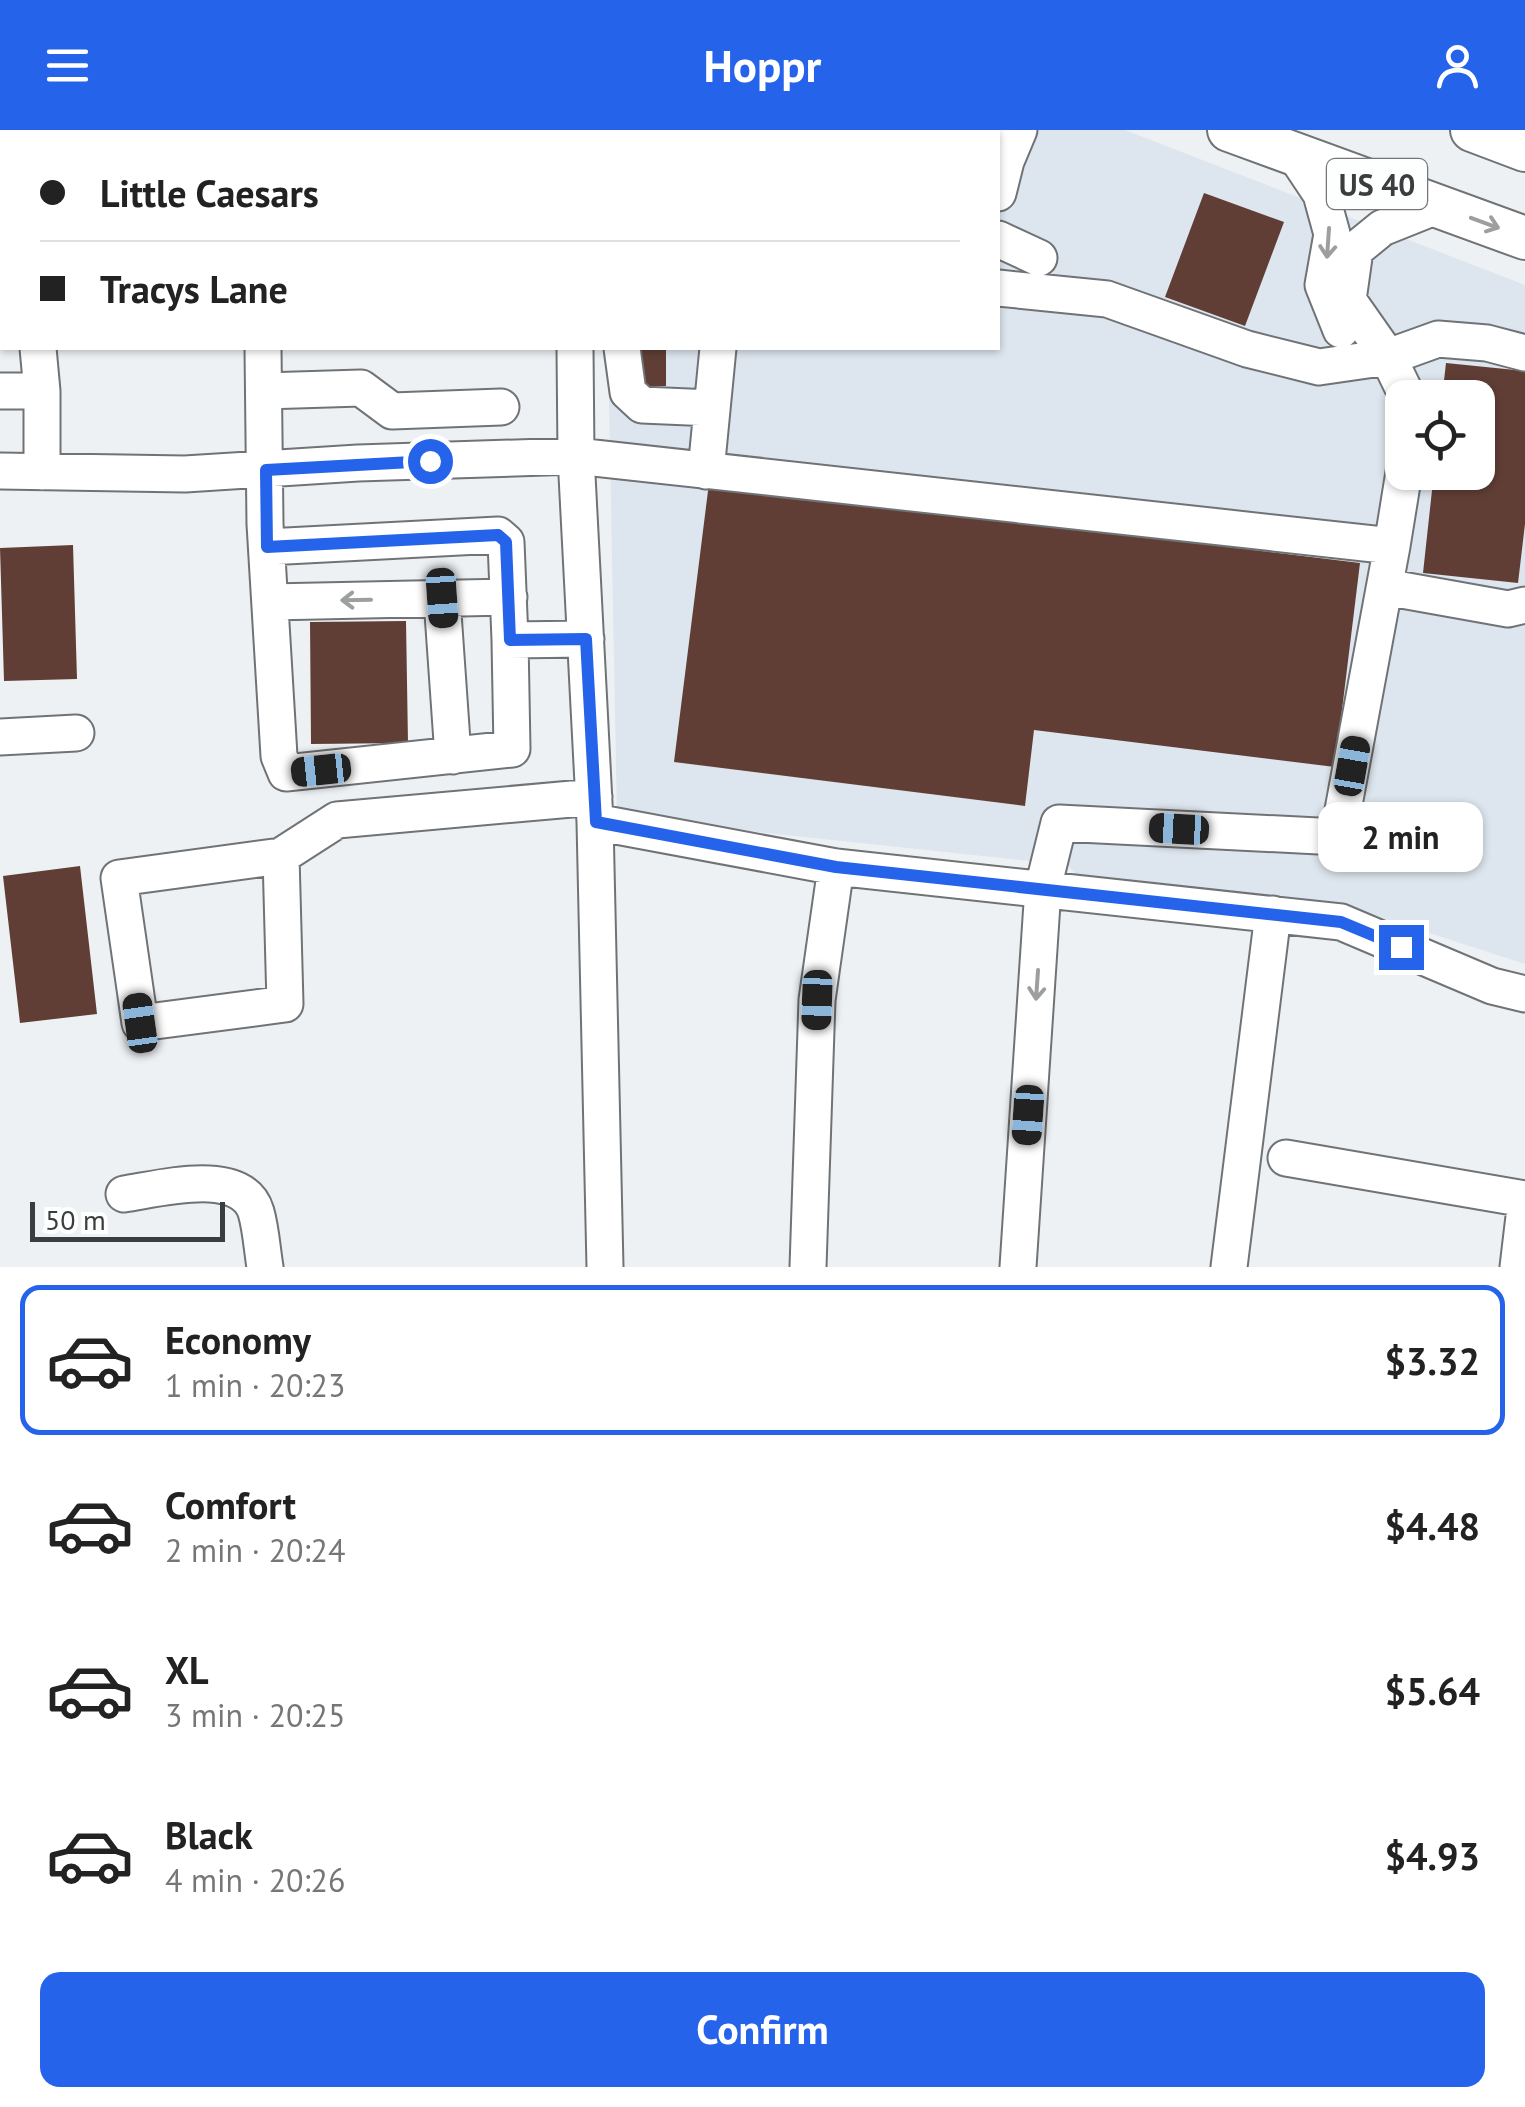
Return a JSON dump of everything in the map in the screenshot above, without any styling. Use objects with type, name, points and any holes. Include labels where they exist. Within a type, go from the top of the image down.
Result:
[{"type":"main road","name":"US 40","points":[[1229,130],[1525,238]]},
{"type":"main road","points":[[1472,130],[1525,150]]},
{"type":"street","points":[[1000,185],[1019,130]]},
{"type":"street","points":[[1295,155],[1321,194],[1332,234],[1323,284],[1345,340],[1388,357]]},
{"type":"street","points":[[1399,380],[1348,300],[1355,250],[1382,228],[1438,206]]},
{"type":"street","points":[[1000,240],[1038,258]]},
{"type":"street","points":[[1000,288],[1107,299],[1247,349],[1319,367],[1388,357],[1438,339],[1488,343],[1525,353]]},
{"type":"street","points":[[38,350],[42,472]]},
{"type":"street","points":[[262,350],[267,547],[270,602],[279,756],[286,773],[512,749],[506,542],[498,535],[267,547]]},
{"type":"street","points":[[575,350],[576,456],[595,809],[605,1267]]},
{"type":"street","points":[[622,350],[628,392],[642,405],[712,408]]},
{"type":"street","points":[[706,470],[718,350]]},
{"type":"street","points":[[264,391],[361,388],[392,410],[501,407]]},
{"type":"street","points":[[0,391],[42,391]]},
{"type":"street","points":[[392,410],[394,462]]},
{"type":"street","points":[[0,471],[185,474],[576,456],[1392,546]]},
{"type":"street","points":[[1018,1267],[1043,888],[1060,822],[1338,837],[1401,490]]},
{"type":"street","points":[[1384,587],[1508,608],[1525,605]]},
{"type":"street","points":[[270,602],[509,597]]},
{"type":"street","points":[[442,598],[453,756]]},
{"type":"street","points":[[510,640],[586,639]]},
{"type":"street","points":[[0,737],[76,733]]},
{"type":"street","points":[[281,856],[286,1004],[140,1023],[119,878],[281,856],[337,820],[595,809],[836,867],[1341,922],[1492,986],[1525,994]]},
{"type":"street","points":[[808,1267],[817,1000],[836,867]]},
{"type":"street","points":[[1229,1267],[1274,914]]},
{"type":"street","points":[[1286,1158],[1525,1200]]},
{"type":"street","points":[[124,1194],[214,1182],[235,1188],[255,1207],[264,1267]]},
{"type":"street","points":[[1518,1267],[1525,1208]]},
{"type":"shaded area","points":[[1000,130],[1125,130],[1525,285],[1525,964],[1374,915],[1077,876],[1068,865],[617,817],[608,350],[1000,350]]},
{"type":"building","points":[[1204,193],[1284,222],[1245,326],[1165,297]]},
{"type":"building","points":[[634,350],[666,350],[666,386],[634,386]]},
{"type":"building","points":[[1446,363],[1525,371],[1525,524],[1518,583],[1423,573],[1432,490],[1495,490],[1495,380],[1444,380]]},
{"type":"building","points":[[709,483],[1360,563],[1335,767],[1034,730],[1025,806],[674,762]]},
{"type":"building","points":[[73,545],[77,679],[4,681],[0,548]]},
{"type":"building","points":[[406,621],[408,743],[311,744],[310,622]]},
{"type":"building","points":[[80,866],[97,1014],[20,1023],[3,876]]},
{"type":"route","points":[[430,461],[266,470],[267,547],[498,535],[506,542],[510,640],[586,639],[596,822],[836,867],[1341,922],[1401,947]]}]
